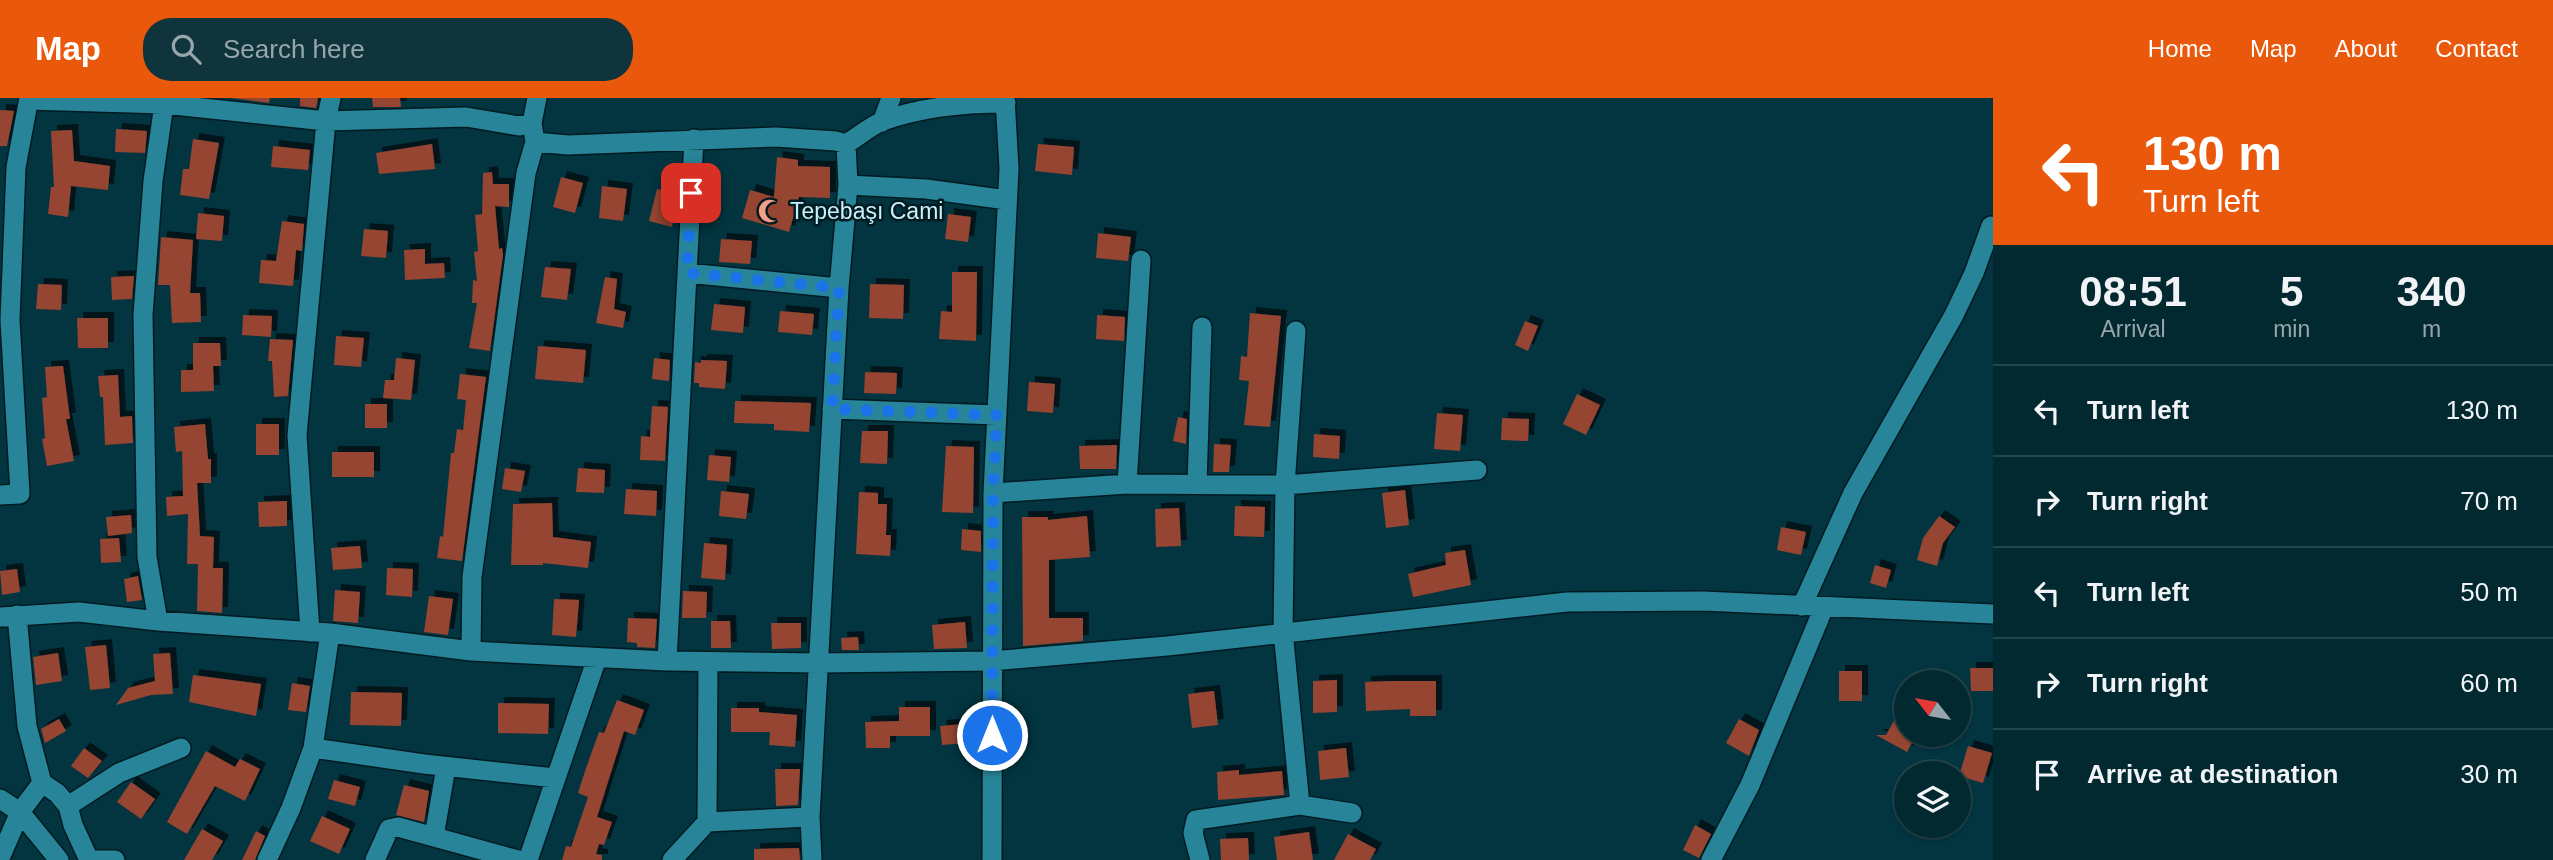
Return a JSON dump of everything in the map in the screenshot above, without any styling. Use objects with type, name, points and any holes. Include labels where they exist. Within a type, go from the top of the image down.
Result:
[{"type":"street","points":[[267,860],[313,748],[320,633],[297,435],[326,121],[331,98]]},
{"type":"street","points":[[471,651],[472,577],[537,98]]},
{"type":"street","points":[[882,121],[891,98]]},
{"type":"street","points":[[0,495],[20,494],[5,320],[8,169],[29,99],[164,104],[326,121],[466,117],[519,126],[568,145],[776,137],[846,144],[882,121],[943,107],[1005,101],[1009,169],[993,494],[992,860]]},
{"type":"street","points":[[158,621],[147,557],[143,315],[153,181],[164,104]]},
{"type":"street","points":[[667,662],[694,139]]},
{"type":"street","points":[[812,860],[810,817],[839,288],[848,185],[846,144]]},
{"type":"street","points":[[848,185],[926,189],[1007,200]]},
{"type":"street","points":[[1802,606],[1853,493],[1954,315],[1992,225]]},
{"type":"street","points":[[1127,484],[1141,260]]},
{"type":"street","points":[[687,273],[839,288]]},
{"type":"street","points":[[1197,484],[1202,327]]},
{"type":"street","points":[[1296,331],[1285,485],[1283,631],[1300,805]]},
{"type":"street","points":[[832,409],[997,415]]},
{"type":"street","points":[[993,494],[1127,484],[1285,485],[1477,470]]},
{"type":"street","points":[[115,860],[90,860],[73,825],[68,806],[57,793],[42,783],[27,726],[9,616],[79,612],[158,621],[320,633],[471,651],[667,662],[818,663],[991,661],[1167,646],[1567,601],[1703,601],[1993,614]]},
{"type":"street","points":[[1711,860],[1750,785],[1824,607]]},
{"type":"street","points":[[528,860],[597,658]]},
{"type":"street","points":[[672,860],[707,822],[708,663]]},
{"type":"street","points":[[68,806],[119,773],[181,748]]},
{"type":"street","points":[[313,748],[555,778]]},
{"type":"street","points":[[434,837],[446,766]]},
{"type":"street","points":[[0,858],[20,812],[42,783]]},
{"type":"street","points":[[0,799],[20,812],[59,860]]},
{"type":"street","points":[[1200,860],[1193,833],[1196,820],[1300,805],[1352,813]]},
{"type":"street","points":[[707,822],[810,817]]},
{"type":"street","points":[[375,860],[389,829],[398,827],[517,860]]},
{"type":"building","points":[[231,98],[270,98],[269,103]]},
{"type":"building","points":[[300,98],[318,98],[316,108],[300,106]]},
{"type":"building","points":[[372,98],[400,98],[401,107],[373,107]]},
{"type":"building","points":[[0,110],[14,111],[7,146],[0,146]]},
{"type":"building","points":[[116,129],[147,131],[145,153],[115,152]]},
{"type":"building","points":[[72,130],[74,161],[110,166],[108,190],[71,186],[68,217],[48,214],[51,187],[54,187],[51,131]]},
{"type":"building","points":[[193,139],[219,143],[209,199],[180,195],[183,169],[189,169]]},
{"type":"building","points":[[432,144],[435,169],[379,174],[376,153]]},
{"type":"building","points":[[1038,144],[1074,147],[1072,175],[1035,171]]},
{"type":"building","points":[[273,146],[310,150],[308,170],[271,167]]},
{"type":"building","points":[[777,157],[798,160],[798,166],[830,167],[830,198],[799,197],[789,232],[742,218],[750,190],[774,197]]},
{"type":"building","points":[[492,172],[493,184],[509,184],[509,207],[495,206],[499,249],[502,248],[503,255],[490,351],[469,348],[477,303],[472,303],[473,280],[477,281],[474,252],[478,251],[475,215],[482,214],[483,173]]},
{"type":"building","points":[[561,177],[583,183],[575,213],[553,207]]},
{"type":"building","points":[[602,186],[627,189],[623,221],[599,218]]},
{"type":"building","points":[[657,189],[679,194],[672,227],[649,221]]},
{"type":"building","points":[[198,213],[224,216],[222,241],[196,239]]},
{"type":"building","points":[[948,214],[971,217],[968,242],[945,239]]},
{"type":"building","points":[[282,221],[304,224],[302,251],[296,250],[293,286],[259,283],[261,260],[276,261]]},
{"type":"building","points":[[364,229],[388,231],[386,258],[361,256]]},
{"type":"building","points":[[1098,233],[1131,237],[1128,261],[1096,258]]},
{"type":"building","points":[[161,237],[193,240],[190,293],[200,293],[201,322],[172,323],[170,285],[158,285]]},
{"type":"building","points":[[721,239],[752,241],[750,264],[719,262]]},
{"type":"building","points":[[425,249],[425,264],[444,263],[445,278],[405,280],[404,250]]},
{"type":"building","points":[[545,267],[571,269],[567,300],[541,297]]},
{"type":"building","points":[[952,272],[977,272],[976,341],[939,339],[941,311],[952,312]]},
{"type":"building","points":[[134,276],[132,299],[112,300],[111,277]]},
{"type":"building","points":[[605,277],[617,279],[614,309],[626,312],[623,328],[596,323]]},
{"type":"building","points":[[38,284],[62,285],[61,310],[36,309]]},
{"type":"building","points":[[870,284],[904,285],[903,319],[869,318]]},
{"type":"building","points":[[714,304],[745,307],[743,333],[711,330]]},
{"type":"building","points":[[780,311],[814,314],[812,335],[778,332]]},
{"type":"building","points":[[1250,313],[1281,316],[1270,427],[1244,425],[1249,381],[1239,380],[1241,356],[1247,357]]},
{"type":"building","points":[[243,315],[272,316],[271,337],[242,335]]},
{"type":"building","points":[[1097,315],[1125,317],[1124,341],[1096,339]]},
{"type":"building","points":[[77,318],[108,318],[108,348],[78,348]]},
{"type":"building","points":[[1525,321],[1538,326],[1528,351],[1515,345]]},
{"type":"building","points":[[336,336],[364,338],[361,367],[334,365]]},
{"type":"building","points":[[270,339],[293,340],[288,396],[274,397],[272,361],[268,361]]},
{"type":"building","points":[[193,343],[220,343],[221,366],[213,366],[214,391],[181,392],[181,370],[193,370]]},
{"type":"building","points":[[538,346],[586,350],[583,383],[535,379]]},
{"type":"building","points":[[396,358],[415,360],[411,400],[383,398],[385,380],[394,380]]},
{"type":"building","points":[[654,358],[670,360],[669,381],[652,379]]},
{"type":"building","points":[[701,360],[727,361],[725,389],[699,387],[699,383],[694,383],[695,362],[701,363]]},
{"type":"building","points":[[63,366],[70,419],[66,419],[74,461],[47,466],[42,439],[45,438],[42,398],[47,397],[45,367]]},
{"type":"building","points":[[865,372],[897,373],[896,394],[864,393]]},
{"type":"building","points":[[460,374],[486,377],[462,561],[437,558],[440,536],[443,537],[451,453],[454,453],[457,429],[463,430],[466,400],[457,399]]},
{"type":"building","points":[[118,375],[120,417],[132,416],[133,443],[105,445],[103,397],[100,397],[98,376]]},
{"type":"building","points":[[1029,382],[1055,384],[1053,413],[1027,411]]},
{"type":"building","points":[[1577,394],[1600,405],[1586,435],[1563,424]]},
{"type":"building","points":[[735,401],[811,403],[809,432],[774,430],[774,424],[734,423]]},
{"type":"building","points":[[365,404],[387,404],[387,428],[365,428]]},
{"type":"building","points":[[652,406],[668,407],[665,461],[640,460],[641,436],[650,437]]},
{"type":"building","points":[[1437,413],[1463,415],[1460,451],[1434,449]]},
{"type":"building","points":[[1178,417],[1187,419],[1186,444],[1173,441]]},
{"type":"building","points":[[1502,418],[1529,419],[1528,441],[1501,440]]},
{"type":"building","points":[[205,424],[208,459],[211,459],[211,483],[197,483],[200,536],[214,537],[213,568],[223,568],[222,613],[197,611],[198,564],[187,564],[188,514],[167,516],[166,497],[183,496],[182,451],[176,452],[174,427]]},
{"type":"building","points":[[256,424],[279,424],[279,455],[256,455]]},
{"type":"building","points":[[862,431],[888,431],[887,464],[860,463]]},
{"type":"building","points":[[1314,434],[1340,436],[1339,459],[1313,457]]},
{"type":"building","points":[[1214,444],[1231,445],[1229,472],[1213,472]]},
{"type":"building","points":[[1117,445],[1116,469],[1080,469],[1079,446]]},
{"type":"building","points":[[946,446],[974,447],[973,513],[942,512]]},
{"type":"building","points":[[332,452],[374,452],[374,477],[332,477]]},
{"type":"building","points":[[709,455],[731,457],[729,482],[707,480]]},
{"type":"building","points":[[505,468],[525,471],[521,492],[502,489]]},
{"type":"building","points":[[578,468],[605,470],[604,493],[576,492]]},
{"type":"building","points":[[626,489],[657,491],[656,516],[624,514]]},
{"type":"building","points":[[1405,490],[1409,525],[1386,528],[1382,493]]},
{"type":"building","points":[[721,491],[749,494],[746,519],[719,516]]},
{"type":"building","points":[[859,492],[878,493],[878,504],[887,504],[886,535],[891,535],[890,556],[856,554]]},
{"type":"building","points":[[287,501],[287,526],[259,527],[258,502]]},
{"type":"building","points":[[552,503],[553,537],[591,542],[588,568],[543,563],[511,565],[513,504]]},
{"type":"building","points":[[1235,506],[1265,507],[1264,537],[1234,536]]},
{"type":"building","points":[[1179,508],[1181,546],[1156,547],[1155,509]]},
{"type":"building","points":[[131,515],[132,533],[108,536],[106,517]]},
{"type":"building","points":[[1087,516],[1090,557],[1049,560],[1049,618],[1083,618],[1083,641],[1023,646],[1022,517],[1048,517],[1048,520]]},
{"type":"building","points":[[1939,516],[1955,527],[1943,543],[1937,566],[1917,560],[1923,538]]},
{"type":"building","points":[[1781,527],[1806,532],[1801,555],[1777,550]]},
{"type":"building","points":[[962,529],[981,531],[981,552],[961,550]]},
{"type":"building","points":[[119,538],[121,562],[101,563],[100,539]]},
{"type":"building","points":[[704,543],[727,545],[725,580],[701,578]]},
{"type":"building","points":[[360,546],[362,568],[333,570],[331,548]]},
{"type":"building","points":[[1465,550],[1471,585],[1413,597],[1408,574],[1446,565],[1445,553]]},
{"type":"building","points":[[1875,565],[1891,570],[1886,588],[1870,583]]},
{"type":"building","points":[[387,568],[413,569],[412,597],[386,595]]},
{"type":"building","points":[[17,569],[20,592],[2,595],[0,571]]},
{"type":"building","points":[[138,576],[142,600],[127,602],[124,579]]},
{"type":"building","points":[[335,590],[360,592],[358,623],[333,621]]},
{"type":"building","points":[[683,591],[707,592],[706,618],[682,618]]},
{"type":"building","points":[[429,596],[453,599],[448,635],[424,632]]},
{"type":"building","points":[[554,599],[579,600],[576,637],[552,635]]},
{"type":"building","points":[[628,618],[657,619],[655,648],[637,647],[637,643],[627,642]]},
{"type":"building","points":[[711,621],[730,621],[731,648],[711,648]]},
{"type":"building","points":[[965,622],[967,648],[934,649],[932,625]]},
{"type":"building","points":[[771,623],[801,623],[801,648],[772,649]]},
{"type":"building","points":[[858,637],[859,650],[842,650],[841,638]]},
{"type":"building","points":[[106,645],[110,688],[90,690],[85,647]]},
{"type":"building","points":[[58,653],[62,681],[36,685],[33,657]]},
{"type":"building","points":[[170,653],[173,694],[151,695],[116,705],[128,688],[155,681],[153,654]]},
{"type":"building","points":[[1993,668],[1993,691],[1971,691],[1970,670]]},
{"type":"building","points":[[1839,671],[1862,671],[1862,701],[1839,701]]},
{"type":"building","points":[[193,675],[261,684],[256,716],[189,702]]},
{"type":"building","points":[[1337,680],[1337,712],[1313,713],[1313,681]]},
{"type":"building","points":[[1436,681],[1436,716],[1410,716],[1410,709],[1366,711],[1365,682]]},
{"type":"building","points":[[292,683],[310,686],[306,712],[288,710]]},
{"type":"building","points":[[1214,691],[1218,725],[1192,728],[1188,694]]},
{"type":"building","points":[[351,692],[402,693],[401,726],[350,725]]},
{"type":"building","points":[[617,700],[644,710],[635,735],[624,731],[597,817],[612,822],[604,845],[599,844],[596,854],[602,855],[602,860],[562,860],[566,846],[571,847],[588,797],[578,793],[586,768],[599,732],[604,733]]},
{"type":"building","points":[[498,703],[549,704],[548,734],[498,733]]},
{"type":"building","points":[[899,707],[930,707],[930,736],[890,736],[890,748],[866,748],[865,722],[899,721]]},
{"type":"building","points":[[731,708],[759,708],[759,712],[797,715],[795,747],[769,745],[770,732],[731,732]]},
{"type":"building","points":[[59,719],[66,731],[45,743],[41,729]]},
{"type":"building","points":[[1739,719],[1759,730],[1749,756],[1726,743]]},
{"type":"building","points":[[1894,721],[1894,745],[1876,735],[1886,735]]},
{"type":"building","points":[[964,724],[966,743],[942,745],[940,726]]},
{"type":"building","points":[[1968,747],[1992,753],[1983,783],[1971,780],[1971,761],[1964,761]]},
{"type":"building","points":[[84,748],[102,761],[88,778],[71,766]]},
{"type":"building","points":[[1346,748],[1349,777],[1320,780],[1318,751]]},
{"type":"building","points":[[206,751],[235,767],[240,759],[260,769],[245,801],[215,786],[187,834],[167,822]]},
{"type":"building","points":[[775,769],[800,769],[798,805],[776,806]]},
{"type":"building","points":[[1239,770],[1239,775],[1282,771],[1284,795],[1218,800],[1217,772]]},
{"type":"building","points":[[334,780],[360,787],[355,806],[328,799]]},
{"type":"building","points":[[131,782],[155,799],[141,819],[117,802]]},
{"type":"building","points":[[404,785],[429,791],[424,822],[396,815]]},
{"type":"building","points":[[322,816],[350,829],[339,854],[310,841]]},
{"type":"building","points":[[1695,825],[1711,834],[1699,858],[1683,850]]},
{"type":"building","points":[[202,829],[223,841],[212,860],[184,860]]},
{"type":"building","points":[[256,831],[265,836],[255,860],[242,860]]},
{"type":"building","points":[[1309,832],[1313,860],[1277,860],[1274,837]]},
{"type":"building","points":[[1348,834],[1376,849],[1370,860],[1334,860]]},
{"type":"building","points":[[1248,838],[1249,860],[1221,860],[1220,839]]},
{"type":"building","points":[[799,848],[800,860],[754,860],[754,849]]},
{"type":"place","name":"Tepebaşı Cami","points":[[770,211]]},
{"type":"route","points":[[691,193],[687,273],[839,288],[832,409],[997,415],[993,494],[992,735]]}]
